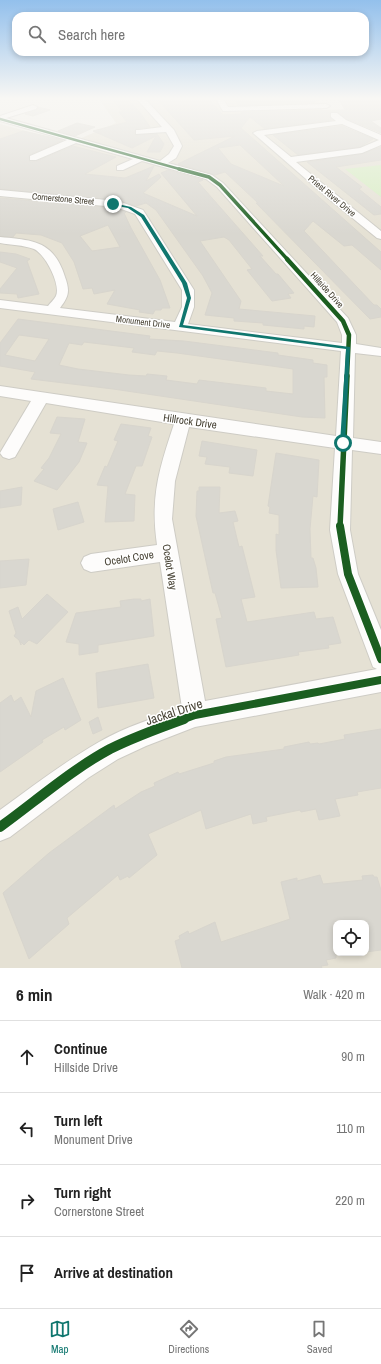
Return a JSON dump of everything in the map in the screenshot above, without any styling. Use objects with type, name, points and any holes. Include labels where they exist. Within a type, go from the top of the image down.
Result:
[{"type":"street","points":[[32,158],[62,144]]},
{"type":"street","name":"Hillside Drive","points":[[92,144],[206,176],[220,185],[343,321],[349,336],[340,530],[348,574],[381,659]]},
{"type":"street","points":[[162,163],[173,156],[178,146],[177,144]]},
{"type":"street","name":"Priest River Drive","points":[[269,144],[290,160],[332,197],[376,226],[381,236]]},
{"type":"street","points":[[290,160],[362,150],[376,144]]},
{"type":"street","points":[[120,168],[141,158]]},
{"type":"street","name":"Cornerstone Street","points":[[0,193],[118,204],[139,212],[188,290],[188,307],[180,326]]},
{"type":"street","points":[[0,240],[34,245],[44,249],[51,256],[63,291],[62,297],[51,311]]},
{"type":"street","points":[[0,318],[5,305]]},
{"type":"street","name":"Monument Drive","points":[[5,305],[381,352]]},
{"type":"street","name":"Hillrock Drive","points":[[0,391],[183,420],[381,448]]},
{"type":"street","points":[[9,453],[41,398]]},
{"type":"street","name":"Ocelot Way","points":[[183,420],[164,483],[162,500],[168,552],[195,715]]},
{"type":"street","name":"Ocelot Cove","points":[[91,563],[168,552]]},
{"type":"street","name":"Jackal Drive","points":[[0,827],[79,769],[109,750],[140,735],[195,715],[381,680]]},
{"type":"shaded area","points":[[0,144],[381,144],[381,968],[0,968]]},
{"type":"green space","points":[[381,165],[381,197],[345,169]]},
{"type":"building","points":[[0,144],[54,144],[29,155],[30,162],[37,161],[73,146],[116,157],[85,174],[125,178],[154,166],[146,181],[159,174],[161,177],[143,193],[197,216],[161,173],[168,170],[203,180],[198,182],[263,256],[260,256],[294,293],[288,294],[291,298],[272,301],[247,270],[252,269],[229,240],[224,237],[200,241],[241,301],[239,309],[315,316],[314,327],[304,326],[304,329],[263,325],[263,323],[234,321],[234,318],[205,315],[212,293],[203,276],[156,210],[146,203],[136,206],[118,200],[0,189]]},
{"type":"building","points":[[123,144],[140,144],[132,148]]},
{"type":"building","points":[[151,144],[164,144],[160,152],[147,152]]},
{"type":"building","points":[[218,144],[259,144],[381,252],[381,270],[352,245],[344,246],[313,221],[304,231],[374,305],[377,305],[381,309],[381,317],[370,319],[256,203],[258,203],[225,172],[215,175],[178,164]],"holes":[[[240,145],[284,186],[231,164],[218,148]]]},
{"type":"building","points":[[284,144],[365,144],[360,147],[298,155]]},
{"type":"building","points":[[381,147],[381,160],[336,167],[362,187],[359,189],[381,207],[381,214],[374,215],[307,162],[362,154]]},
{"type":"building","points":[[0,198],[116,208],[126,212],[124,213],[131,228],[160,280],[170,308],[155,310],[153,314],[107,304],[115,290],[94,294],[92,288],[83,289],[74,262],[62,243],[41,235],[16,233],[13,237],[0,236]],"holes":[[[108,225],[120,247],[92,251],[80,236]]]},
{"type":"building","points":[[0,252],[16,254],[30,259],[27,261],[39,294],[18,298],[17,294],[0,293],[0,289],[17,268],[0,262]]},
{"type":"building","points":[[18,319],[150,336],[149,339],[184,341],[278,353],[278,355],[313,360],[313,363],[327,365],[327,377],[324,377],[325,418],[302,417],[113,389],[31,379],[35,372],[0,366],[0,343]],"holes":[[[19,335],[49,339],[35,361],[5,355]],[[84,342],[134,348],[132,352],[155,355],[157,351],[177,353],[293,369],[293,394],[266,391],[266,388],[199,380],[197,384],[166,380],[167,376],[147,374],[146,376],[129,375],[78,369],[59,365],[69,343],[82,345]]]},
{"type":"building","points":[[57,417],[85,419],[78,442],[87,443],[79,462],[57,490],[34,481],[44,469],[41,468],[49,458],[61,434],[50,433]]},
{"type":"building","points":[[121,424],[151,428],[148,436],[152,437],[142,466],[136,466],[125,494],[135,495],[134,521],[105,522],[108,486],[97,485],[105,466],[107,467],[118,441],[114,440]]},
{"type":"building","points":[[202,441],[257,450],[253,476],[229,473],[230,467],[205,464],[207,457],[199,456]]},
{"type":"building","points":[[276,453],[319,460],[317,497],[313,496],[310,529],[311,558],[313,558],[316,568],[318,587],[281,588],[276,550],[276,534],[279,535],[279,515],[269,513],[270,507],[268,506]]},
{"type":"building","points":[[22,487],[21,505],[0,508],[0,491]]},
{"type":"building","points":[[199,487],[220,487],[219,513],[235,511],[238,521],[233,522],[239,547],[242,546],[255,597],[241,599],[247,622],[314,612],[316,619],[333,617],[341,643],[328,645],[329,648],[298,652],[299,655],[226,667],[216,619],[222,618],[215,593],[213,593],[196,516],[197,491],[199,491]]},
{"type":"building","points":[[78,502],[84,522],[58,530],[53,509]]},
{"type":"building","points":[[29,559],[26,585],[0,588],[0,561]]},
{"type":"building","points":[[47,594],[68,612],[37,644],[29,640],[24,645],[21,642],[21,645],[19,640],[14,636],[16,633],[9,611],[18,607],[22,619]]},
{"type":"building","points":[[141,599],[141,601],[150,599],[154,636],[98,645],[98,652],[79,655],[79,644],[66,642],[76,613],[121,607],[120,601]]},
{"type":"building","points":[[148,664],[154,698],[98,708],[96,673]]},
{"type":"building","points":[[63,678],[81,720],[65,730],[64,727],[42,740],[43,742],[0,772],[0,703],[11,695],[14,702],[21,697],[31,717],[36,691]]},
{"type":"building","points":[[98,717],[102,730],[93,734],[89,722]]},
{"type":"building","points":[[381,729],[381,788],[357,792],[358,795],[335,799],[340,816],[319,820],[316,809],[301,812],[300,810],[266,817],[267,821],[253,824],[251,814],[206,829],[201,810],[148,834],[157,855],[129,878],[128,876],[120,880],[118,875],[67,918],[69,924],[29,959],[3,893],[49,853],[114,805],[115,809],[141,792],[155,786],[154,783],[178,772],[179,774],[214,763],[214,761],[226,757],[284,749],[284,747],[309,742],[310,744],[319,744],[345,739],[344,735]]},
{"type":"building","points":[[320,875],[323,884],[363,880],[362,876],[373,875],[374,877],[377,877],[381,890],[381,950],[369,952],[369,920],[333,920],[333,956],[336,956],[336,958],[326,960],[328,965],[321,966],[322,968],[182,968],[175,941],[180,939],[179,936],[188,931],[189,934],[215,922],[221,942],[290,919],[281,882],[297,878],[297,881]]},
{"type":"cycle path","points":[[91,144],[209,177],[220,185],[343,321],[349,335],[340,530],[348,574],[381,659]]},
{"type":"cycle path","points":[[0,827],[79,769],[109,750],[140,735],[195,715],[381,680]]},
{"type":"route","points":[[113,204],[126,206],[139,212],[143,216],[188,290],[188,307],[180,326],[348,348],[343,443]]}]
